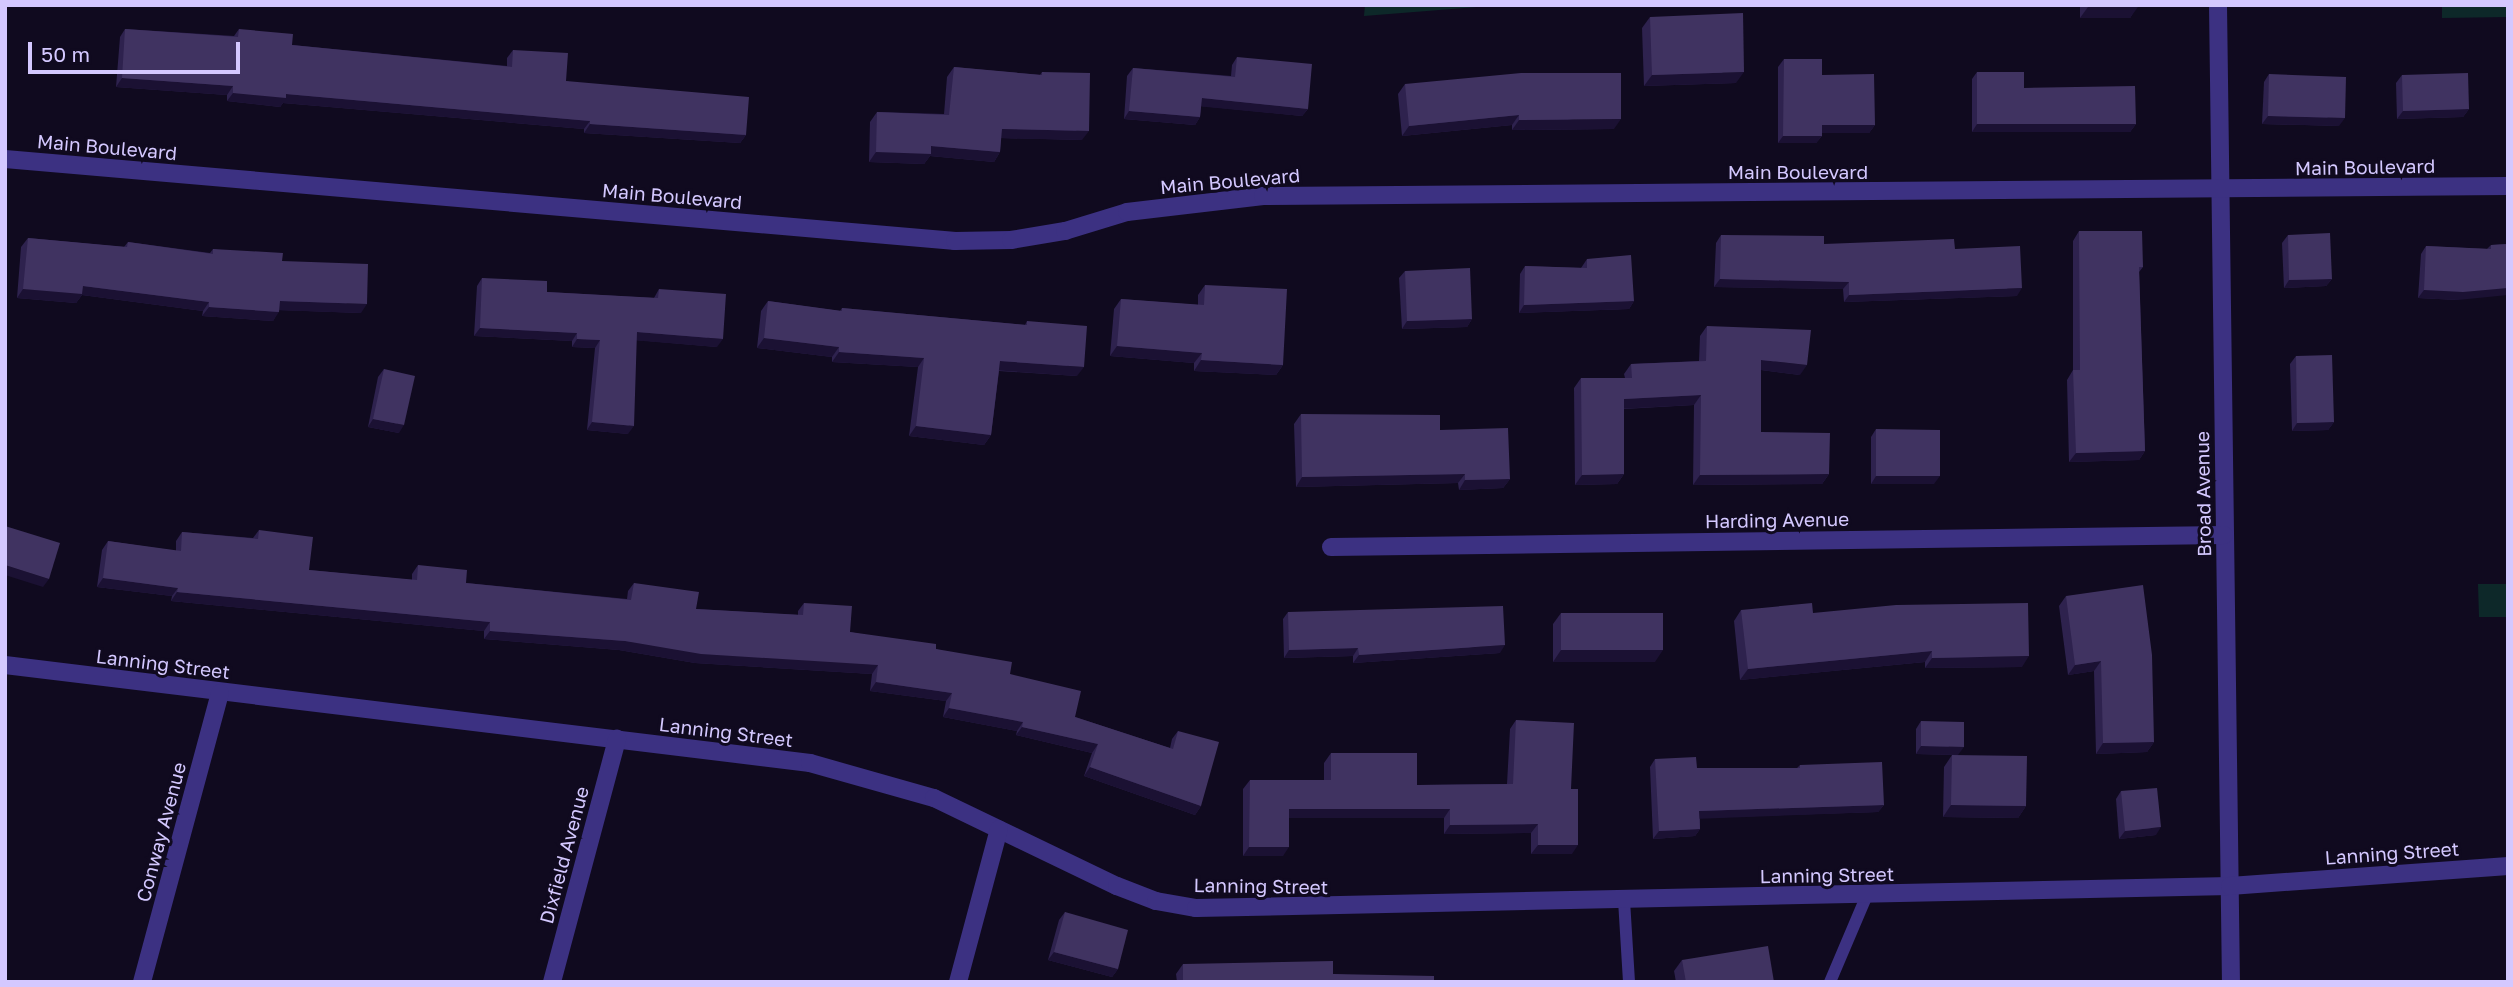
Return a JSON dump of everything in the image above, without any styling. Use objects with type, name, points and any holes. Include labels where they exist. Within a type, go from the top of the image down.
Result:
[{"type":"street","name":"Broad Avenue","points":[[2218,5],[2231,982]]},
{"type":"street","name":"Main Boulevard","points":[[5,159],[955,241],[1010,240],[1065,231],[1127,212],[1263,195],[2508,186]]},
{"type":"street","name":"Harding Avenue","points":[[1331,547],[2224,535]]},
{"type":"street","name":"Lanning Street","points":[[5,665],[810,764],[873,778],[934,798],[1117,886],[1156,901],[1196,908],[2230,886],[2508,866]]},
{"type":"street","name":"Conway Avenue","points":[[142,982],[220,693]]},
{"type":"street","name":"Dixfield Avenue","points":[[552,982],[617,740]]},
{"type":"street","points":[[958,982],[999,829]]},
{"type":"lane","points":[[1830,982],[1867,895]]},
{"type":"lane","points":[[1624,900],[1629,982]]},
{"type":"green space","points":[[1365,5],[1502,5],[1364,16]]},
{"type":"green space","points":[[2442,5],[2508,5],[2508,17],[2442,18]]},
{"type":"green space","points":[[2478,584],[2508,584],[2508,617],[2479,617]]},
{"type":"building","points":[[2138,5],[2138,7],[2088,7]]},
{"type":"building","points":[[1743,13],[1744,72],[1652,75],[1650,17]]},
{"type":"building","points":[[125,29],[238,37],[239,29],[293,34],[292,45],[512,67],[513,50],[568,53],[566,81],[749,97],[746,135],[590,124],[590,121],[286,94],[286,98],[233,93],[233,86],[122,78]]},
{"type":"building","points":[[1237,57],[1312,64],[1308,109],[1202,98],[1200,117],[1129,111],[1133,68],[1235,77]]},
{"type":"building","points":[[1784,59],[1822,59],[1822,75],[1874,74],[1875,125],[1822,125],[1822,136],[1783,136]]},
{"type":"building","points":[[954,67],[1042,75],[1042,72],[1090,73],[1089,131],[1002,129],[1000,152],[931,146],[931,154],[876,152],[877,112],[949,115]]},
{"type":"building","points":[[1977,72],[2024,72],[2024,88],[2135,86],[2136,124],[1977,124]]},
{"type":"building","points":[[1521,73],[1621,73],[1621,119],[1519,120],[1519,115],[1409,126],[1405,84]]},
{"type":"building","points":[[2468,73],[2469,109],[2403,111],[2402,75]]},
{"type":"building","points":[[2269,74],[2346,77],[2345,118],[2268,116]]},
{"type":"building","points":[[2079,231],[2142,231],[2143,267],[2139,267],[2145,451],[2076,453],[2073,370],[2080,370]]},
{"type":"building","points":[[2330,233],[2332,279],[2289,280],[2288,235]]},
{"type":"building","points":[[1721,235],[1824,236],[1824,244],[1954,239],[1955,249],[2020,246],[2022,288],[1849,295],[1849,282],[1720,279]]},
{"type":"building","points":[[28,238],[127,247],[128,242],[213,254],[213,249],[283,253],[282,261],[368,264],[367,304],[280,301],[279,312],[209,307],[209,302],[83,286],[82,294],[23,289]]},
{"type":"building","points":[[2508,244],[2508,288],[2463,292],[2424,290],[2426,246],[2491,249],[2491,245]]},
{"type":"building","points":[[1631,255],[1634,301],[1524,305],[1525,266],[1587,268],[1587,259]]},
{"type":"building","points":[[1470,268],[1472,319],[1407,321],[1405,271]]},
{"type":"building","points":[[482,278],[547,281],[547,292],[658,298],[659,289],[726,294],[723,339],[637,332],[634,426],[592,422],[600,340],[577,339],[577,333],[480,328]]},
{"type":"building","points":[[1205,285],[1287,289],[1283,365],[1201,360],[1202,353],[1117,346],[1121,299],[1204,305]]},
{"type":"building","points":[[768,301],[842,311],[842,308],[1027,325],[1027,321],[1087,326],[1084,367],[1000,361],[991,435],[916,426],[924,358],[839,352],[839,347],[764,338]]},
{"type":"building","points":[[1707,326],[1811,330],[1807,365],[1761,360],[1761,432],[1830,433],[1829,474],[1700,475],[1701,395],[1624,399],[1624,474],[1582,475],[1581,378],[1632,378],[1631,364],[1706,361]]},
{"type":"building","points":[[2332,355],[2334,422],[2297,423],[2296,356]]},
{"type":"building","points":[[384,369],[415,376],[404,425],[373,419]]},
{"type":"building","points":[[1301,414],[1440,415],[1440,430],[1508,428],[1510,479],[1465,480],[1465,474],[1302,477]]},
{"type":"building","points":[[1876,429],[1940,430],[1940,476],[1876,476]]},
{"type":"building","points":[[5,526],[60,543],[49,579],[5,565]]},
{"type":"building","points":[[259,530],[313,537],[309,570],[417,580],[418,565],[467,570],[466,583],[631,600],[634,583],[699,592],[696,609],[803,615],[804,603],[852,606],[850,632],[936,644],[936,649],[1012,662],[1010,674],[1081,691],[1075,717],[1173,749],[1178,731],[1219,742],[1201,806],[1090,767],[1098,744],[1022,727],[1023,722],[949,708],[952,693],[876,682],[878,665],[701,654],[625,641],[490,631],[490,622],[177,592],[178,588],[103,578],[108,541],[181,551],[182,532],[258,539]]},
{"type":"building","points":[[2143,585],[2152,655],[2154,742],[2103,743],[2101,661],[2075,665],[2066,596]]},
{"type":"building","points":[[1812,603],[1813,613],[1896,605],[2028,603],[2029,656],[1932,658],[1932,651],[1748,669],[1741,610]]},
{"type":"building","points":[[1503,606],[1505,645],[1359,655],[1358,648],[1289,650],[1288,612]]},
{"type":"building","points":[[1561,613],[1663,613],[1663,650],[1561,650]]},
{"type":"building","points":[[1516,720],[1574,723],[1571,789],[1578,789],[1578,845],[1538,845],[1538,824],[1450,825],[1450,809],[1289,809],[1289,847],[1249,847],[1250,780],[1331,780],[1331,753],[1417,753],[1417,785],[1513,784]]},
{"type":"building","points":[[1921,721],[1964,722],[1964,747],[1921,746]]},
{"type":"building","points":[[1952,755],[2027,756],[2026,806],[1951,805]]},
{"type":"building","points":[[1696,757],[1697,768],[1800,768],[1800,765],[1882,762],[1884,805],[1699,811],[1700,829],[1659,831],[1655,759]]},
{"type":"building","points":[[2157,788],[2161,827],[2125,831],[2121,791]]},
{"type":"building","points":[[1065,912],[1128,930],[1118,969],[1054,952]]},
{"type":"building","points":[[1768,946],[1774,982],[1686,982],[1682,960]]},
{"type":"building","points":[[1333,961],[1333,974],[1434,976],[1434,982],[1183,982],[1183,964]]}]
